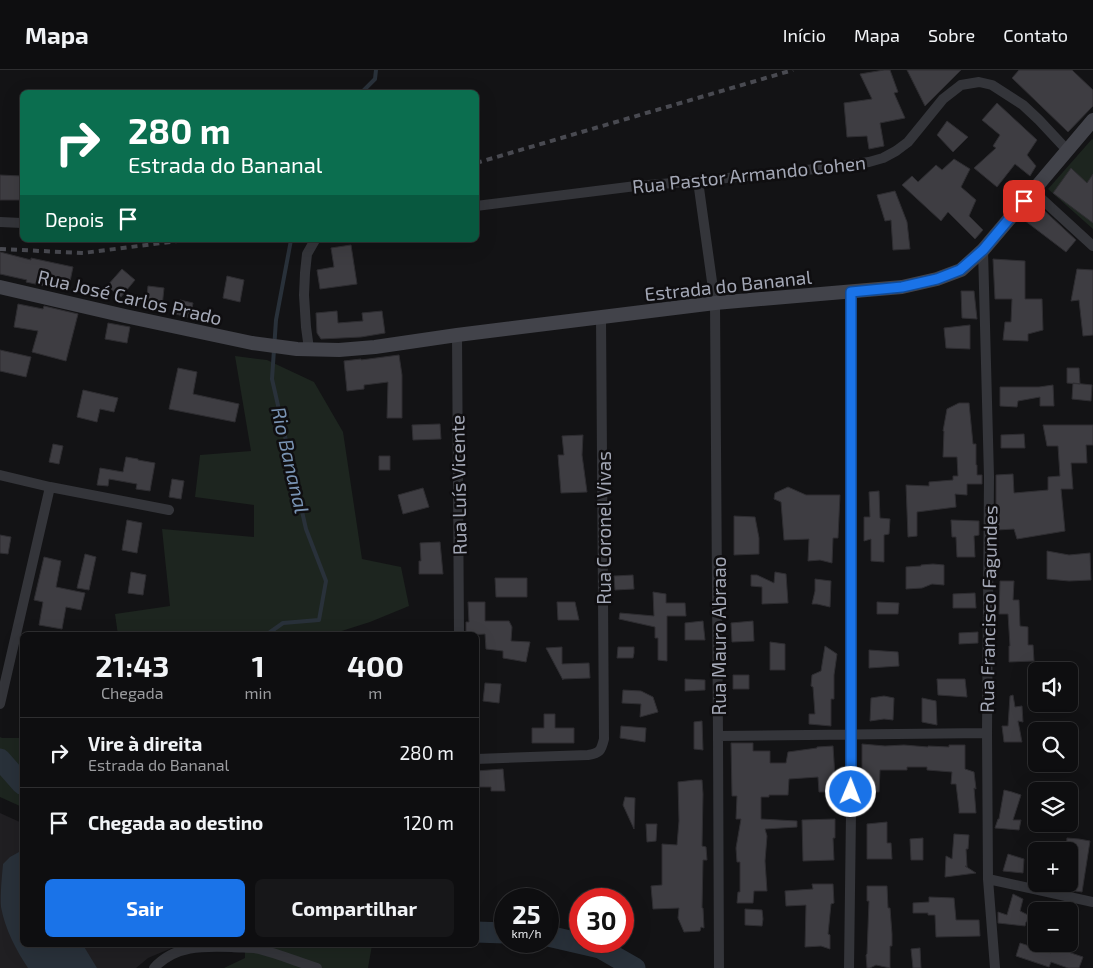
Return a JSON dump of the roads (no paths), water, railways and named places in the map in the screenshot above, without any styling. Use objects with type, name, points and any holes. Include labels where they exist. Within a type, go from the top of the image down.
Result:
[{"type":"main road","name":"Estrada do Bananal","points":[[304,349],[339,350],[375,347],[456,335],[715,303],[902,287],[937,279],[960,270],[983,250],[1093,120]]},
{"type":"main road","name":"Rua José Carlos Prado","points":[[0,287],[252,343],[304,349]]},
{"type":"street","name":"Rua Pastor Armando Cohen","points":[[479,206],[636,186],[698,182],[869,162],[883,158],[908,142],[943,99],[961,86],[979,82],[992,85],[1023,105],[1040,120],[1067,150]]},
{"type":"street","name":"Rua Mauro Abraao","points":[[698,182],[715,303],[719,968]]},
{"type":"street","points":[[1033,191],[1093,246]]},
{"type":"street","points":[[0,222],[20,223]]},
{"type":"street","points":[[304,349],[306,319],[305,273],[307,254],[313,242]]},
{"type":"street","name":"Rua Francisco Fagundes","points":[[983,250],[989,477],[988,879],[995,968]]},
{"type":"street","points":[[849,968],[852,734],[851,292]]},
{"type":"street","name":"Rua Coronel Vivas","points":[[479,758],[596,754],[602,748],[604,740],[601,317]]},
{"type":"street","name":"Rua Luís Vicente","points":[[456,335],[459,632]]},
{"type":"street","points":[[0,476],[169,510]]},
{"type":"street","points":[[0,703],[50,487]]},
{"type":"street","points":[[718,736],[987,733]]},
{"type":"street","points":[[988,879],[1093,902]]},
{"type":"street","points":[[154,968],[162,959],[173,953],[185,949],[214,947],[258,949],[317,968]]},
{"type":"waterway","name":"Rio Bananal","points":[[364,90],[375,79],[376,70]]},
{"type":"waterway","name":"Rio Bananal","points":[[270,632],[283,623],[319,620],[326,581],[306,529],[272,379],[276,320],[291,242]]},
{"type":"waterway","points":[[0,759],[20,782]]},
{"type":"waterway","points":[[479,932],[494,933]]},
{"type":"waterway","points":[[559,939],[600,948],[635,968]]},
{"type":"railway","points":[[479,162],[793,70]]},
{"type":"railway","points":[[0,249],[83,253],[170,242]]}]
